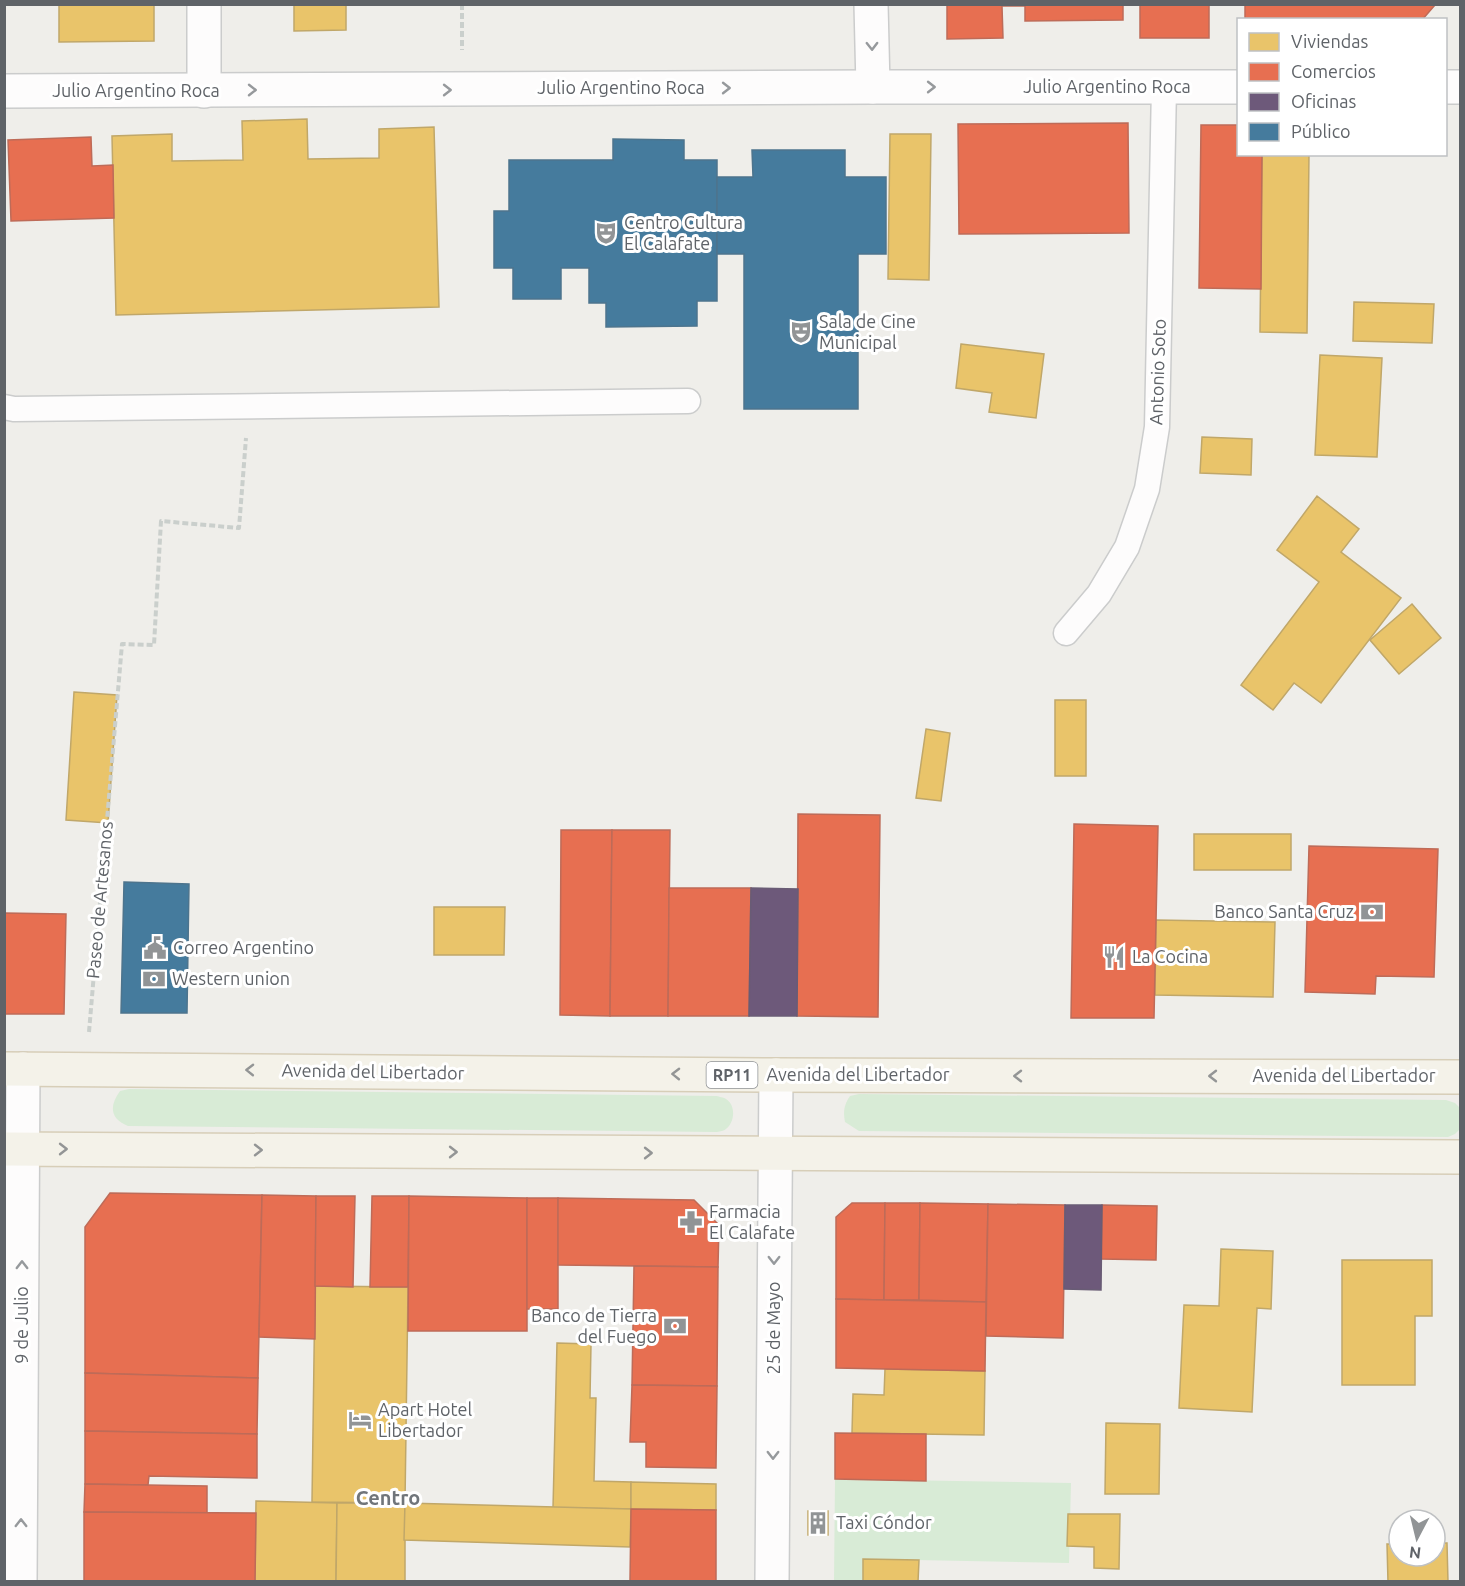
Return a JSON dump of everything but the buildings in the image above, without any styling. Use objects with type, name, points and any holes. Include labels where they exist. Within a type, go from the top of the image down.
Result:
[{"type":"main road","name":"Avenida del Libertador","points":[[14,1069],[1461,1077]]},
{"type":"main road","points":[[14,1149],[1461,1157]]},
{"type":"street","points":[[204,4],[204,91]]},
{"type":"street","points":[[871,4],[873,87]]},
{"type":"street","name":"Julio Argentino Roca","points":[[4,91],[1237,87]]},
{"type":"street","name":"9 de Julio","points":[[14,1069],[20,1581]]},
{"type":"street","name":"25 de Mayo","points":[[772,1581],[776,1075]]},
{"type":"lane","name":"Antonio Soto","points":[[1066,633],[1099,594],[1126,547],[1147,489],[1157,427],[1164,87]]},
{"type":"lane","points":[[4,408],[688,402]]},
{"type":"path","points":[[462,4],[462,89]]},
{"type":"path","name":"Paseo de Artesanos","points":[[86,1069],[122,644],[154,645],[161,520],[240,528],[248,406]]},
{"type":"green space","points":[[129,1089],[716,1096],[729,1102],[733,1114],[729,1126],[717,1132],[128,1126],[118,1120],[113,1107],[120,1091]]},
{"type":"green space","points":[[859,1094],[1446,1100],[1455,1103],[1460,1108],[1460,1129],[1448,1137],[859,1131],[845,1122],[844,1115],[845,1105],[850,1096]]},
{"type":"green space","points":[[835,1479],[1071,1483],[1069,1563],[864,1559],[863,1581],[834,1582]]},
{"type":"place","name":"Centro Cultura El Calafate","points":[[606,233]]},
{"type":"place","name":"Sala de Cine Municipal","points":[[801,332]]},
{"type":"place","name":"Banco Santa Cruz","points":[[1372,912]]},
{"type":"place","name":"Correo Argentino","points":[[155,948]]},
{"type":"place","name":"La Cocina","points":[[1114,957]]},
{"type":"place","name":"Western union","points":[[154,979]]},
{"type":"place","name":"Farmacia El Calafate","points":[[691,1222]]},
{"type":"place","name":"Banco de Tierra del Fuego","points":[[675,1326]]},
{"type":"place","name":"Apart Hotel Libertador","points":[[360,1420]]},
{"type":"place","name":"Taxi Cóndor","points":[[818,1523]]},
{"type":"district","name":"Centro","points":[[388,1498]]}]
